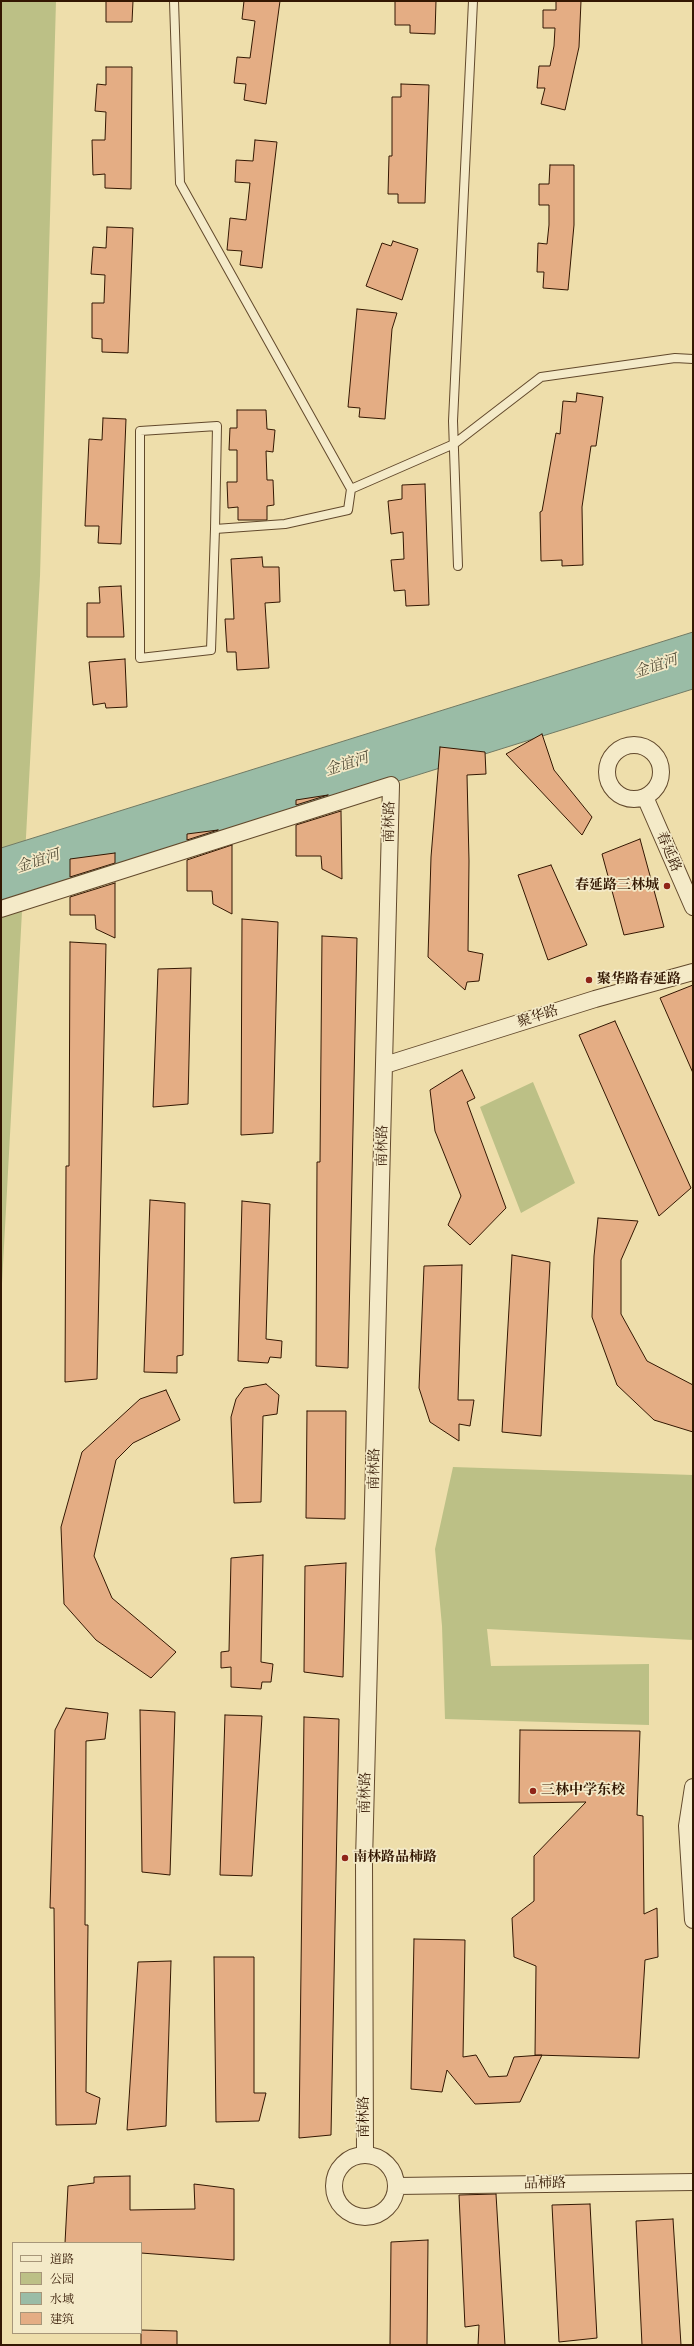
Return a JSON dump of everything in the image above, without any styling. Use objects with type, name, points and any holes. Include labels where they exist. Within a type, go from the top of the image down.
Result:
[{"type":"street","name":"南林路","points":[[1,908],[390,785],[385,1065],[364,1860],[365,2154]]},
{"type":"street","name":"春延路","points":[[645,797],[693,907]]},
{"type":"street","name":"聚华路","points":[[385,1065],[595,999],[693,972]]},
{"type":"street","points":[[693,1787],[687,1826],[693,1920]]},
{"type":"street","points":[[365,2154],[377,2156],[387,2163],[394,2172],[397,2186],[395,2198],[388,2208],[379,2215],[366,2218],[353,2215],[343,2209],[336,2199],[334,2186],[336,2174],[342,2164],[352,2157],[365,2154]]},
{"type":"street","name":"品柿路","points":[[397,2186],[693,2182]]},
{"type":"lane","points":[[174,1],[180,183],[350,489],[348,510],[285,524],[215,529]]},
{"type":"lane","points":[[458,566],[454,405],[473,1]]},
{"type":"lane","points":[[350,489],[454,444],[541,377],[674,358],[693,360]]},
{"type":"lane","points":[[217,426],[215,529],[211,650],[140,658],[140,431],[217,426]]},
{"type":"green space","points":[[1,1],[56,1],[40,576],[1,1302]]},
{"type":"green space","points":[[533,1082],[575,1183],[521,1213],[480,1107]]},
{"type":"green space","points":[[453,1467],[693,1475],[693,1640],[487,1629],[491,1666],[649,1664],[649,1725],[445,1719],[442,1626],[435,1549]]},
{"type":"water","name":"金谊河","points":[[693,632],[693,689],[1,905],[1,848]]},
{"type":"building","points":[[106,1],[133,1],[132,22],[106,22]]},
{"type":"building","points":[[244,1],[280,1],[266,104],[244,100],[246,84],[234,83],[237,57],[250,58],[255,21],[242,19]]},
{"type":"building","points":[[395,1],[436,1],[435,34],[410,33],[410,25],[395,25]]},
{"type":"building","points":[[556,1],[581,1],[579,47],[565,110],[541,104],[545,88],[537,88],[539,66],[550,66],[554,46],[555,28],[543,28],[543,10],[556,10]]},
{"type":"building","points":[[106,67],[132,67],[131,189],[105,188],[105,174],[93,175],[92,140],[105,140],[106,112],[95,111],[97,84],[106,85]]},
{"type":"building","points":[[401,84],[429,85],[425,203],[398,203],[398,194],[388,194],[389,156],[392,156],[392,97],[401,97]]},
{"type":"building","points":[[255,140],[277,142],[262,268],[240,265],[242,251],[227,250],[230,218],[246,220],[250,183],[235,182],[236,160],[253,161]]},
{"type":"building","points":[[550,165],[574,165],[574,225],[568,290],[543,288],[544,272],[537,272],[538,243],[547,244],[549,225],[549,205],[539,205],[539,184],[549,184]]},
{"type":"building","points":[[107,227],[133,228],[128,353],[102,352],[102,339],[92,338],[92,303],[104,303],[105,275],[91,274],[93,247],[106,248]]},
{"type":"building","points":[[393,241],[418,249],[402,300],[366,286],[382,243],[391,246]]},
{"type":"building","points":[[357,309],[397,313],[392,329],[385,419],[359,417],[360,408],[348,407]]},
{"type":"building","points":[[577,393],[603,397],[596,446],[591,446],[582,507],[583,565],[562,566],[562,560],[541,561],[540,512],[542,511],[556,433],[560,434],[563,401],[576,402]]},
{"type":"building","points":[[237,410],[266,410],[267,429],[275,430],[273,452],[266,451],[267,480],[273,480],[274,505],[267,506],[267,520],[238,520],[238,507],[228,508],[227,482],[237,482],[237,450],[229,450],[230,428],[237,428]]},
{"type":"building","points":[[103,418],[126,419],[121,544],[98,543],[99,526],[85,526],[89,439],[102,440]]},
{"type":"building","points":[[425,484],[429,605],[406,606],[405,590],[394,591],[391,560],[404,559],[403,532],[391,534],[388,501],[402,499],[402,485]]},
{"type":"building","points":[[262,557],[263,567],[279,567],[280,602],[265,603],[269,668],[237,670],[236,652],[227,652],[225,619],[234,619],[231,559]]},
{"type":"building","points":[[121,586],[124,637],[87,637],[87,603],[100,603],[99,587]]},
{"type":"building","points":[[125,659],[127,707],[106,708],[105,703],[93,705],[89,662]]},
{"type":"building","points":[[542,734],[554,770],[592,817],[582,835],[506,754]]},
{"type":"building","points":[[440,747],[485,752],[486,774],[467,775],[469,861],[468,951],[483,954],[479,981],[467,982],[465,990],[428,957],[431,857]]},
{"type":"building","points":[[328,795],[296,805],[296,800]]},
{"type":"building","points":[[341,811],[342,879],[322,869],[321,856],[296,856],[296,825]]},
{"type":"building","points":[[218,830],[187,840],[187,834]]},
{"type":"building","points":[[640,839],[664,927],[624,935],[602,854]]},
{"type":"building","points":[[232,845],[232,914],[213,904],[212,891],[187,891],[187,860]]},
{"type":"building","points":[[115,853],[115,863],[70,877],[70,859]]},
{"type":"building","points":[[551,865],[587,945],[548,960],[518,875]]},
{"type":"building","points":[[115,883],[115,938],[96,929],[95,915],[70,915],[70,897]]},
{"type":"building","points":[[242,919],[278,922],[273,1133],[241,1135]]},
{"type":"building","points":[[322,936],[357,938],[348,1368],[316,1366],[317,1162],[320,1162]]},
{"type":"building","points":[[70,942],[106,944],[97,1379],[65,1382],[66,1166],[69,1166]]},
{"type":"building","points":[[191,968],[188,1104],[153,1107],[158,969]]},
{"type":"building","points":[[693,985],[693,1073],[660,998]]},
{"type":"building","points":[[615,1021],[691,1188],[659,1216],[579,1035]]},
{"type":"building","points":[[462,1070],[475,1098],[467,1102],[506,1208],[470,1245],[448,1225],[461,1196],[435,1131],[430,1090]]},
{"type":"building","points":[[150,1200],[185,1203],[183,1355],[177,1356],[177,1373],[144,1372]]},
{"type":"building","points":[[242,1201],[270,1204],[266,1339],[282,1341],[281,1358],[270,1357],[268,1363],[238,1361]]},
{"type":"building","points":[[598,1218],[638,1221],[621,1260],[621,1314],[647,1361],[693,1385],[693,1432],[654,1420],[617,1385],[592,1317],[594,1256]]},
{"type":"building","points":[[512,1255],[550,1262],[541,1436],[502,1432]]},
{"type":"building","points":[[462,1265],[458,1400],[474,1400],[470,1426],[459,1424],[459,1441],[430,1422],[419,1388],[424,1266]]},
{"type":"building","points":[[266,1384],[279,1395],[277,1414],[263,1416],[261,1502],[234,1503],[231,1417],[236,1399],[244,1388]]},
{"type":"building","points":[[166,1390],[180,1420],[133,1443],[116,1460],[94,1556],[112,1598],[176,1652],[151,1678],[96,1640],[64,1604],[61,1527],[82,1452],[140,1399]]},
{"type":"building","points":[[307,1411],[346,1411],[345,1519],[306,1518]]},
{"type":"building","points":[[263,1555],[261,1662],[273,1664],[271,1682],[262,1682],[261,1689],[231,1687],[231,1667],[221,1668],[221,1652],[229,1651],[231,1558]]},
{"type":"building","points":[[346,1563],[343,1677],[304,1672],[305,1566]]},
{"type":"building","points":[[66,1708],[108,1713],[105,1739],[86,1741],[85,1925],[88,1925],[86,2092],[100,2098],[96,2124],[56,2125],[54,1908],[50,1908],[55,1730]]},
{"type":"building","points":[[140,1710],[175,1712],[170,1875],[142,1872]]},
{"type":"building","points":[[225,1715],[262,1716],[252,1876],[220,1875]]},
{"type":"building","points":[[304,1717],[339,1719],[331,2135],[299,2138]]},
{"type":"building","points":[[520,1730],[640,1731],[637,1815],[643,1816],[644,1914],[657,1908],[658,1957],[645,1960],[639,2058],[535,2055],[536,1966],[514,1957],[512,1918],[534,1901],[534,1856],[586,1802],[519,1803]]},
{"type":"building","points":[[414,1939],[465,1940],[463,2057],[476,2055],[489,2077],[507,2076],[514,2057],[542,2055],[520,2102],[475,2104],[447,2070],[442,2092],[411,2089]]},
{"type":"building","points":[[214,1957],[254,1957],[254,2093],[266,2093],[259,2121],[216,2122]]},
{"type":"building","points":[[171,1961],[166,2126],[127,2130],[138,1962]]},
{"type":"building","points":[[130,2176],[130,2210],[195,2209],[194,2184],[234,2189],[234,2260],[142,2253],[142,2242],[65,2242],[68,2186],[94,2183],[94,2177]]},
{"type":"building","points":[[496,2194],[505,2345],[478,2345],[479,2325],[465,2327],[459,2195]]},
{"type":"building","points":[[590,2204],[597,2338],[559,2342],[552,2205]]},
{"type":"building","points":[[673,2219],[681,2345],[642,2345],[636,2221]]},
{"type":"building","points":[[428,2240],[427,2345],[390,2345],[391,2242]]},
{"type":"building","points":[[142,2330],[177,2331],[177,2345],[141,2345]]},
{"type":"place","name":"春延路三林城","points":[[667,886]]},
{"type":"place","name":"聚华路春延路","points":[[589,980]]},
{"type":"place","name":"三林中学东校","points":[[533,1791]]},
{"type":"place","name":"南林路品柿路","points":[[345,1858]]}]
